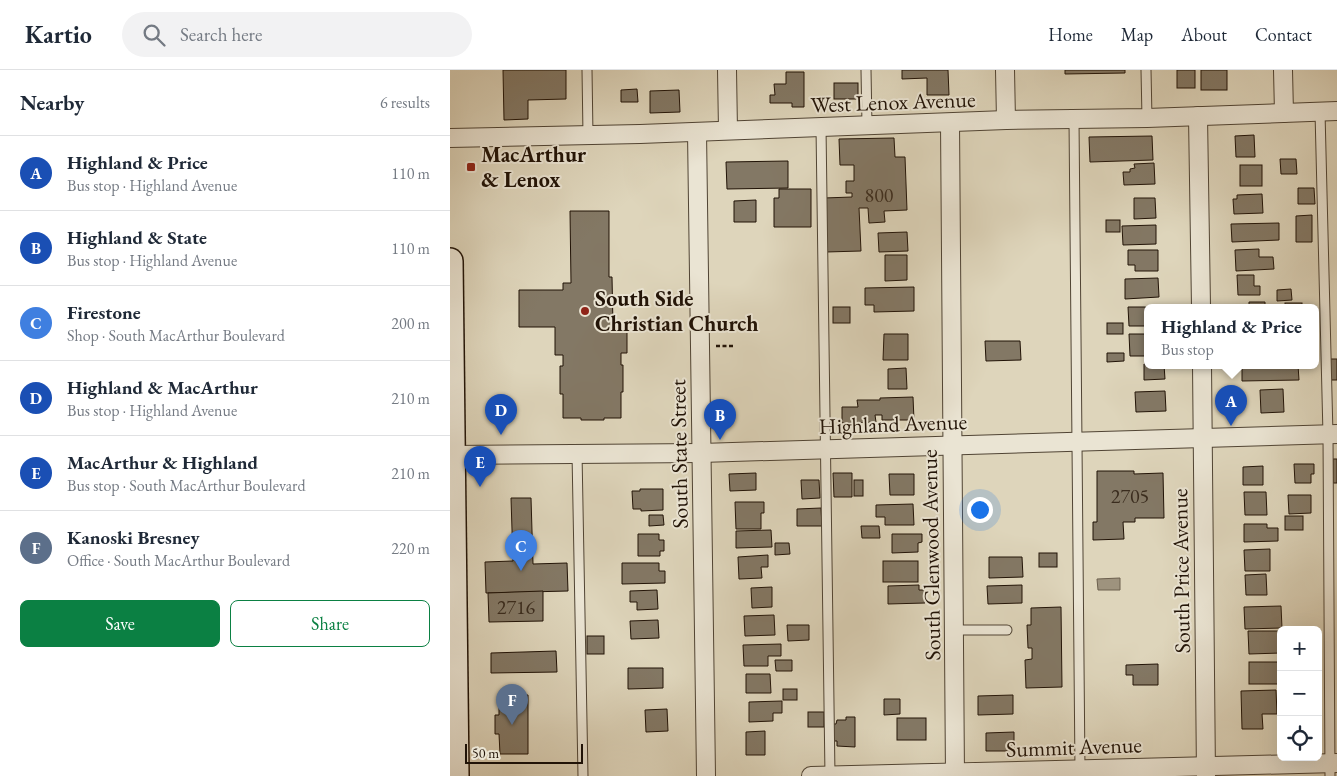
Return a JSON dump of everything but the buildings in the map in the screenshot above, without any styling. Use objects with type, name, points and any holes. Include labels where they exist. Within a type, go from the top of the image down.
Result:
[{"type":"main road","points":[[450,261],[452,597],[456,776]]},
{"type":"street","points":[[727,70],[728,130]]},
{"type":"street","points":[[1005,70],[1006,120]]},
{"type":"street","points":[[1283,70],[1284,113]]},
{"type":"street","name":"West Lenox Avenue","points":[[450,138],[697,132],[1006,120],[1147,118],[1328,111]]},
{"type":"street","points":[[1198,116],[1201,304]]},
{"type":"street","name":"South Glenwood Avenue","points":[[950,123],[955,775]]},
{"type":"street","name":"South State Street","points":[[697,132],[706,776]]},
{"type":"street","name":"South Price Avenue","points":[[1202,369],[1206,770]]},
{"type":"street","name":"Highland Avenue","points":[[451,458],[577,453],[701,453],[1332,435]]},
{"type":"street","name":"Summit Avenue","points":[[812,776],[1080,773],[1332,767]]},
{"type":"lane","points":[[587,70],[588,135]]},
{"type":"lane","points":[[866,70],[867,125]]},
{"type":"lane","points":[[1146,70],[1147,118]]},
{"type":"lane","points":[[1328,111],[1332,435],[1332,767]]},
{"type":"lane","points":[[1074,120],[1080,773]]},
{"type":"lane","points":[[822,127],[830,776]]},
{"type":"lane","points":[[577,453],[583,776]]},
{"type":"lane","points":[[954,630],[1007,630]]},
{"type":"path","points":[[722,346],[734,346]]},
{"type":"shaded area","points":[[1120,578],[1120,590],[1098,590],[1097,579]]},
{"type":"place","name":"MacArthur & Lenox","points":[[471,167]]},
{"type":"place","name":"South Side Christian Church","points":[[585,311]]},
{"type":"place","name":"Highland & Price","points":[[1231,426]]},
{"type":"place","name":"Highland & MacArthur","points":[[501,435]]},
{"type":"place","name":"Highland & State","points":[[720,440]]},
{"type":"place","name":"MacArthur & Highland","points":[[480,487]]},
{"type":"place","name":"Firestone","points":[[521,571]]},
{"type":"place","name":"Kanoski Bresney","points":[[512,725]]}]
